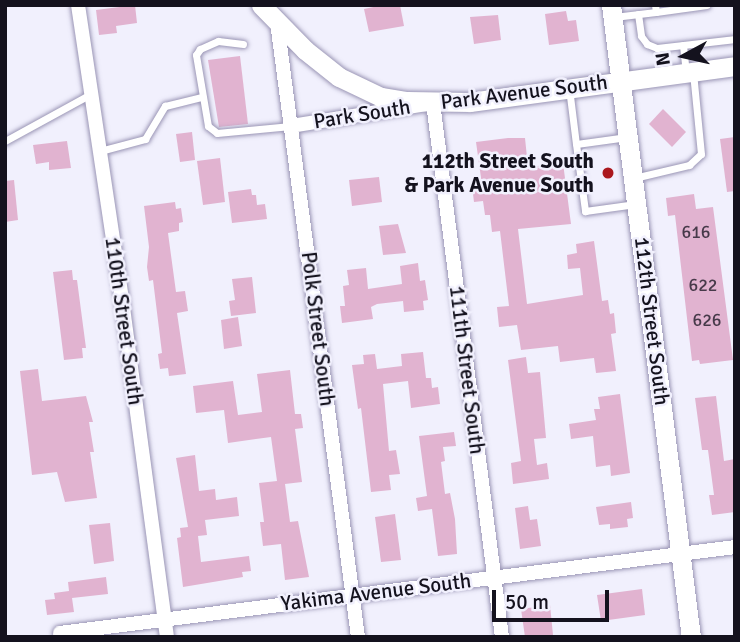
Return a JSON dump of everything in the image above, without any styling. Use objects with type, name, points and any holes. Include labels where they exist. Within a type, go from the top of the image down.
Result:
[{"type":"main road","name":"Park Avenue South","points":[[261,5],[323,66],[381,97],[433,103],[470,102],[735,66]]},
{"type":"main road","name":"112th Street South","points":[[612,11],[691,637]]},
{"type":"street","name":"110th Street South","points":[[78,5],[167,637]]},
{"type":"street","name":"Polk Street South","points":[[277,22],[358,637]]},
{"type":"street","name":"Park South","points":[[291,126],[433,103]]},
{"type":"street","name":"111th Street South","points":[[433,103],[502,637]]},
{"type":"street","name":"Yakima Avenue South","points":[[60,633],[735,547]]},
{"type":"lane","points":[[612,11],[638,14],[655,8],[707,5]]},
{"type":"lane","points":[[638,14],[641,36],[646,44],[657,48],[735,39]]},
{"type":"lane","points":[[243,44],[218,40],[200,49],[196,55],[208,126],[213,132],[291,126]]},
{"type":"lane","points":[[633,178],[689,165],[701,154],[683,45]]},
{"type":"lane","points":[[569,88],[585,211],[637,204]]},
{"type":"lane","points":[[5,141],[92,93]]},
{"type":"lane","points":[[100,151],[145,139],[165,106],[202,97]]},
{"type":"lane","points":[[576,144],[628,137]]},
{"type":"building","points":[[135,5],[137,23],[116,26],[117,33],[99,35],[96,10]]},
{"type":"building","points":[[400,5],[404,26],[369,32],[364,9]]},
{"type":"building","points":[[566,11],[568,21],[576,20],[579,41],[549,45],[545,14]]},
{"type":"building","points":[[498,15],[501,40],[474,44],[470,17]]},
{"type":"building","points":[[240,56],[248,124],[219,127],[208,60]]},
{"type":"building","points":[[663,109],[686,132],[672,147],[649,124]]},
{"type":"building","points":[[192,132],[195,160],[180,162],[176,134]]},
{"type":"building","points":[[735,137],[735,191],[727,192],[720,139]]},
{"type":"building","points":[[525,138],[528,167],[563,163],[571,224],[518,229],[527,304],[583,295],[580,268],[568,269],[567,255],[577,253],[576,244],[594,241],[602,301],[608,300],[610,314],[614,313],[616,333],[611,334],[616,371],[596,373],[594,358],[560,362],[558,346],[521,350],[517,325],[499,327],[497,307],[509,306],[500,231],[492,232],[490,215],[485,215],[483,201],[474,202],[472,186],[482,185],[476,142]]},
{"type":"building","points":[[67,141],[71,168],[49,170],[49,162],[36,164],[33,145]]},
{"type":"building","points":[[220,158],[225,202],[203,205],[197,161]]},
{"type":"building","points":[[379,177],[382,202],[352,206],[349,180]]},
{"type":"building","points":[[14,180],[18,220],[5,222],[5,181]]},
{"type":"building","points":[[251,189],[252,195],[256,195],[257,205],[265,204],[267,219],[232,223],[228,192]]},
{"type":"building","points":[[694,194],[696,209],[713,207],[733,360],[700,364],[699,360],[692,361],[675,215],[668,216],[666,198]]},
{"type":"building","points":[[175,202],[176,209],[181,208],[183,222],[179,223],[179,231],[168,233],[176,292],[185,291],[188,311],[177,313],[186,374],[169,376],[168,368],[160,369],[158,354],[162,353],[153,280],[149,281],[147,267],[149,247],[144,206]]},
{"type":"building","points":[[398,224],[406,253],[383,255],[379,226]]},
{"type":"building","points":[[418,263],[420,281],[425,280],[428,300],[423,301],[424,310],[404,312],[403,301],[377,304],[371,307],[373,319],[342,323],[340,306],[345,306],[343,286],[349,285],[347,270],[366,268],[368,289],[402,284],[400,266]]},
{"type":"building","points":[[72,270],[73,280],[77,280],[86,348],[82,348],[83,358],[64,360],[53,272]]},
{"type":"building","points":[[252,277],[256,313],[231,316],[229,301],[235,300],[232,279]]},
{"type":"building","points":[[238,317],[242,346],[224,349],[221,320]]},
{"type":"building","points":[[423,352],[426,378],[431,378],[432,388],[438,387],[440,404],[411,408],[408,381],[383,384],[389,451],[396,450],[400,474],[389,475],[391,490],[371,492],[361,408],[358,409],[352,365],[364,364],[363,355],[375,354],[377,369],[402,366],[401,354]]},
{"type":"building","points":[[526,357],[528,373],[540,372],[546,438],[534,439],[537,465],[547,463],[549,479],[513,484],[511,463],[521,461],[508,360]]},
{"type":"building","points":[[38,369],[42,401],[86,396],[93,422],[89,422],[94,452],[90,452],[97,498],[65,502],[57,472],[32,475],[20,371]]},
{"type":"building","points":[[290,370],[295,414],[301,414],[303,428],[295,429],[302,482],[285,484],[290,522],[298,521],[309,577],[285,580],[281,544],[263,546],[260,522],[264,522],[259,483],[277,481],[271,437],[228,443],[224,410],[196,413],[193,386],[233,381],[238,415],[262,412],[257,374]]},
{"type":"building","points":[[620,394],[630,473],[611,476],[610,465],[596,467],[593,436],[571,439],[569,424],[596,420],[594,409],[600,409],[598,397]]},
{"type":"building","points":[[716,396],[724,461],[735,459],[735,512],[712,515],[709,495],[714,495],[708,450],[702,450],[695,398]]},
{"type":"building","points":[[454,432],[456,446],[443,447],[445,461],[441,462],[445,494],[450,493],[455,519],[457,554],[438,556],[432,509],[418,511],[416,498],[427,496],[419,436]]},
{"type":"building","points":[[195,455],[199,491],[215,489],[216,500],[237,497],[239,516],[205,520],[207,535],[198,536],[201,562],[249,556],[251,571],[242,572],[243,577],[183,587],[177,538],[181,537],[180,528],[188,527],[176,458]]},
{"type":"building","points":[[631,502],[633,518],[627,519],[628,527],[610,529],[610,524],[599,525],[596,507]]},
{"type":"building","points":[[528,506],[530,520],[537,519],[541,546],[520,549],[515,508]]},
{"type":"building","points":[[395,514],[401,560],[381,562],[375,517]]},
{"type":"building","points":[[110,523],[114,561],[94,564],[89,525]]},
{"type":"building","points":[[106,577],[108,594],[72,598],[74,612],[47,615],[45,600],[55,599],[54,593],[69,591],[68,582]]},
{"type":"building","points":[[642,589],[645,615],[601,621],[597,595]]},
{"type":"building","points":[[550,605],[553,635],[525,637],[521,609]]},
{"type":"place","name":"112th Street South & Park Avenue South","points":[[608,173]]}]
